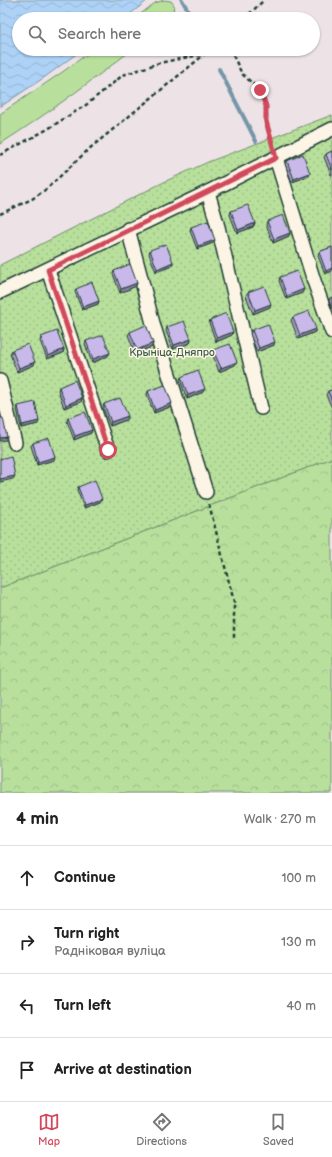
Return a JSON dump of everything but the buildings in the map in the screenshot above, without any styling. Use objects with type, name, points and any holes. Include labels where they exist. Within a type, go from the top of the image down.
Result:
[{"type":"street","points":[[0,292],[48,270],[128,229],[208,192],[332,129]]},
{"type":"street","points":[[276,158],[314,281],[332,332]]},
{"type":"street","points":[[208,192],[218,227],[261,408]]},
{"type":"street","points":[[128,229],[154,327],[206,492]]},
{"type":"street","points":[[48,270],[108,450]]},
{"type":"street","points":[[0,381],[14,443]]},
{"type":"path","points":[[251,12],[264,0]]},
{"type":"path","points":[[0,156],[86,105],[123,75],[159,63],[195,56]]},
{"type":"path","points":[[0,214],[45,190],[89,148],[203,56]]},
{"type":"path","points":[[233,56],[242,74],[260,90],[266,106],[266,121],[276,158]]},
{"type":"path","points":[[206,492],[234,602],[234,640]]},
{"type":"green space","points":[[164,0],[171,1],[174,5],[173,12],[143,12],[155,3]]},
{"type":"green space","points":[[84,56],[124,56],[68,98],[0,144],[0,114]]},
{"type":"green space","name":"Крыніца-Дняпро","points":[[332,115],[332,458],[0,588],[0,265],[166,181],[208,162]]},
{"type":"green space","points":[[332,458],[332,793],[0,793],[0,588]]},
{"type":"water","points":[[0,0],[148,0],[133,12],[12,12],[12,56],[74,56],[0,107]]},
{"type":"waterway","points":[[182,0],[189,12]]},
{"type":"waterway","points":[[219,69],[256,141]]},
{"type":"route","points":[[108,450],[48,270],[128,229],[208,192],[276,158],[266,121],[266,106],[260,90]]}]
